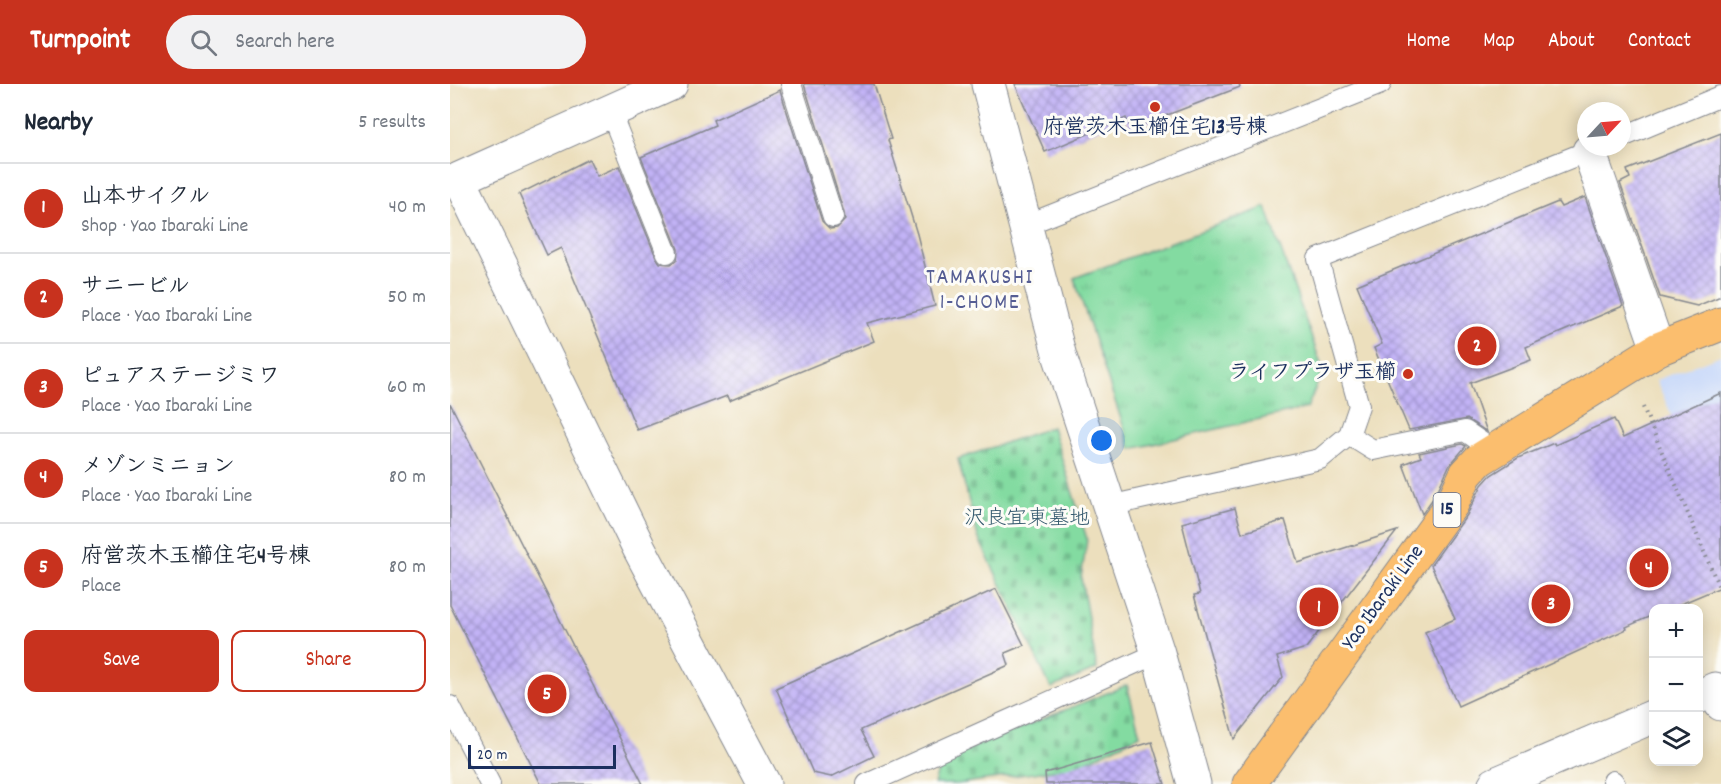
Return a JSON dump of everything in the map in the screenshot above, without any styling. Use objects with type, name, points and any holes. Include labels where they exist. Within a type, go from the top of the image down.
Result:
[{"type":"main road","name":"Yao Ibaraki Line","points":[[1249,784],[1452,504],[1466,474],[1479,460],[1658,349],[1721,324]]},
{"type":"street","points":[[671,84],[454,179],[639,548],[764,784]]},
{"type":"street","points":[[988,84],[1060,357],[1158,653],[1194,784]]},
{"type":"street","points":[[1596,156],[1658,349]]},
{"type":"street","points":[[1703,695],[1715,690],[1721,704]]},
{"type":"street","points":[[1504,782],[1649,718]]},
{"type":"lane","points":[[791,84],[833,217]]},
{"type":"lane","points":[[1026,225],[1381,84]]},
{"type":"lane","points":[[1631,133],[1721,96]]},
{"type":"lane","points":[[610,111],[667,253]]},
{"type":"lane","points":[[1109,506],[1320,459],[1349,435],[1359,406],[1318,259],[1577,156]]},
{"type":"lane","points":[[1349,435],[1373,450],[1465,431],[1494,451]]},
{"type":"lane","points":[[867,784],[1158,653]]},
{"type":"lane","points":[[450,706],[490,784]]},
{"type":"path","points":[[1627,368],[1721,591]]},
{"type":"shaded area","points":[[1721,355],[1721,527],[1656,380]]},
{"type":"green space","points":[[1266,207],[1323,370],[1307,408],[1131,449],[1074,278]]},
{"type":"green space","name":"沢良宜東墓地","points":[[1052,427],[1087,539],[1081,578],[1097,669],[1051,688],[978,537],[958,459]]},
{"type":"green space","points":[[1127,685],[1140,735],[1075,767],[957,784],[934,784],[941,760]]},
{"type":"building","points":[[804,84],[874,84],[891,139],[888,140],[917,234],[935,306],[867,323],[874,341],[729,401],[727,396],[637,430],[561,248],[547,255],[519,194],[589,159],[597,176],[619,166],[656,257],[660,263],[671,264],[677,260],[678,249],[641,157],[715,125],[713,120],[780,90],[822,221],[830,229],[837,228],[845,220],[844,213]]},
{"type":"building","points":[[1015,84],[1239,84],[1240,87],[1131,129],[1126,118],[1045,152]]},
{"type":"building","points":[[1721,133],[1721,296],[1697,306],[1660,297],[1620,183],[1630,178],[1627,170]]},
{"type":"building","points":[[1585,197],[1623,306],[1526,347],[1531,360],[1470,383],[1487,432],[1467,419],[1409,430],[1374,348],[1382,344],[1357,285],[1558,202],[1561,207]]},
{"type":"building","points":[[1721,393],[1721,587],[1681,604],[1649,604],[1649,617],[1626,627],[1627,629],[1458,706],[1425,632],[1455,619],[1431,565],[1467,515],[1482,485],[1491,475],[1518,458],[1554,443],[1555,445],[1614,419],[1623,438]]},
{"type":"building","points":[[450,403],[643,784],[541,784],[450,605]]},
{"type":"building","points":[[1462,444],[1466,446],[1449,466],[1436,494],[1422,514],[1403,464],[1421,457],[1419,453]]},
{"type":"building","points":[[1235,508],[1242,533],[1285,520],[1298,563],[1397,531],[1306,648],[1277,657],[1283,677],[1234,739],[1194,595],[1200,594],[1182,523]]},
{"type":"building","points":[[996,589],[1024,645],[1005,653],[1009,665],[861,730],[874,756],[831,777],[813,773],[776,688]]},
{"type":"building","points":[[1152,742],[1165,784],[1046,784],[1045,773]]},
{"type":"place","name":"府営茨木玉櫛住宅13号棟","points":[[1155,107]]},
{"type":"place","name":"サニービル","points":[[1477,346]]},
{"type":"place","name":"ライフプラザ玉櫛","points":[[1408,374]]},
{"type":"place","name":"メゾンミニョン","points":[[1649,568]]},
{"type":"place","name":"ピュアステージミワ","points":[[1551,604]]},
{"type":"place","name":"山本サイクル","points":[[1319,607]]},
{"type":"place","name":"府営茨木玉櫛住宅4号棟","points":[[547,694]]},
{"type":"district","name":"TAMAKUSHI 1-CHOME","points":[[980,290]]}]
